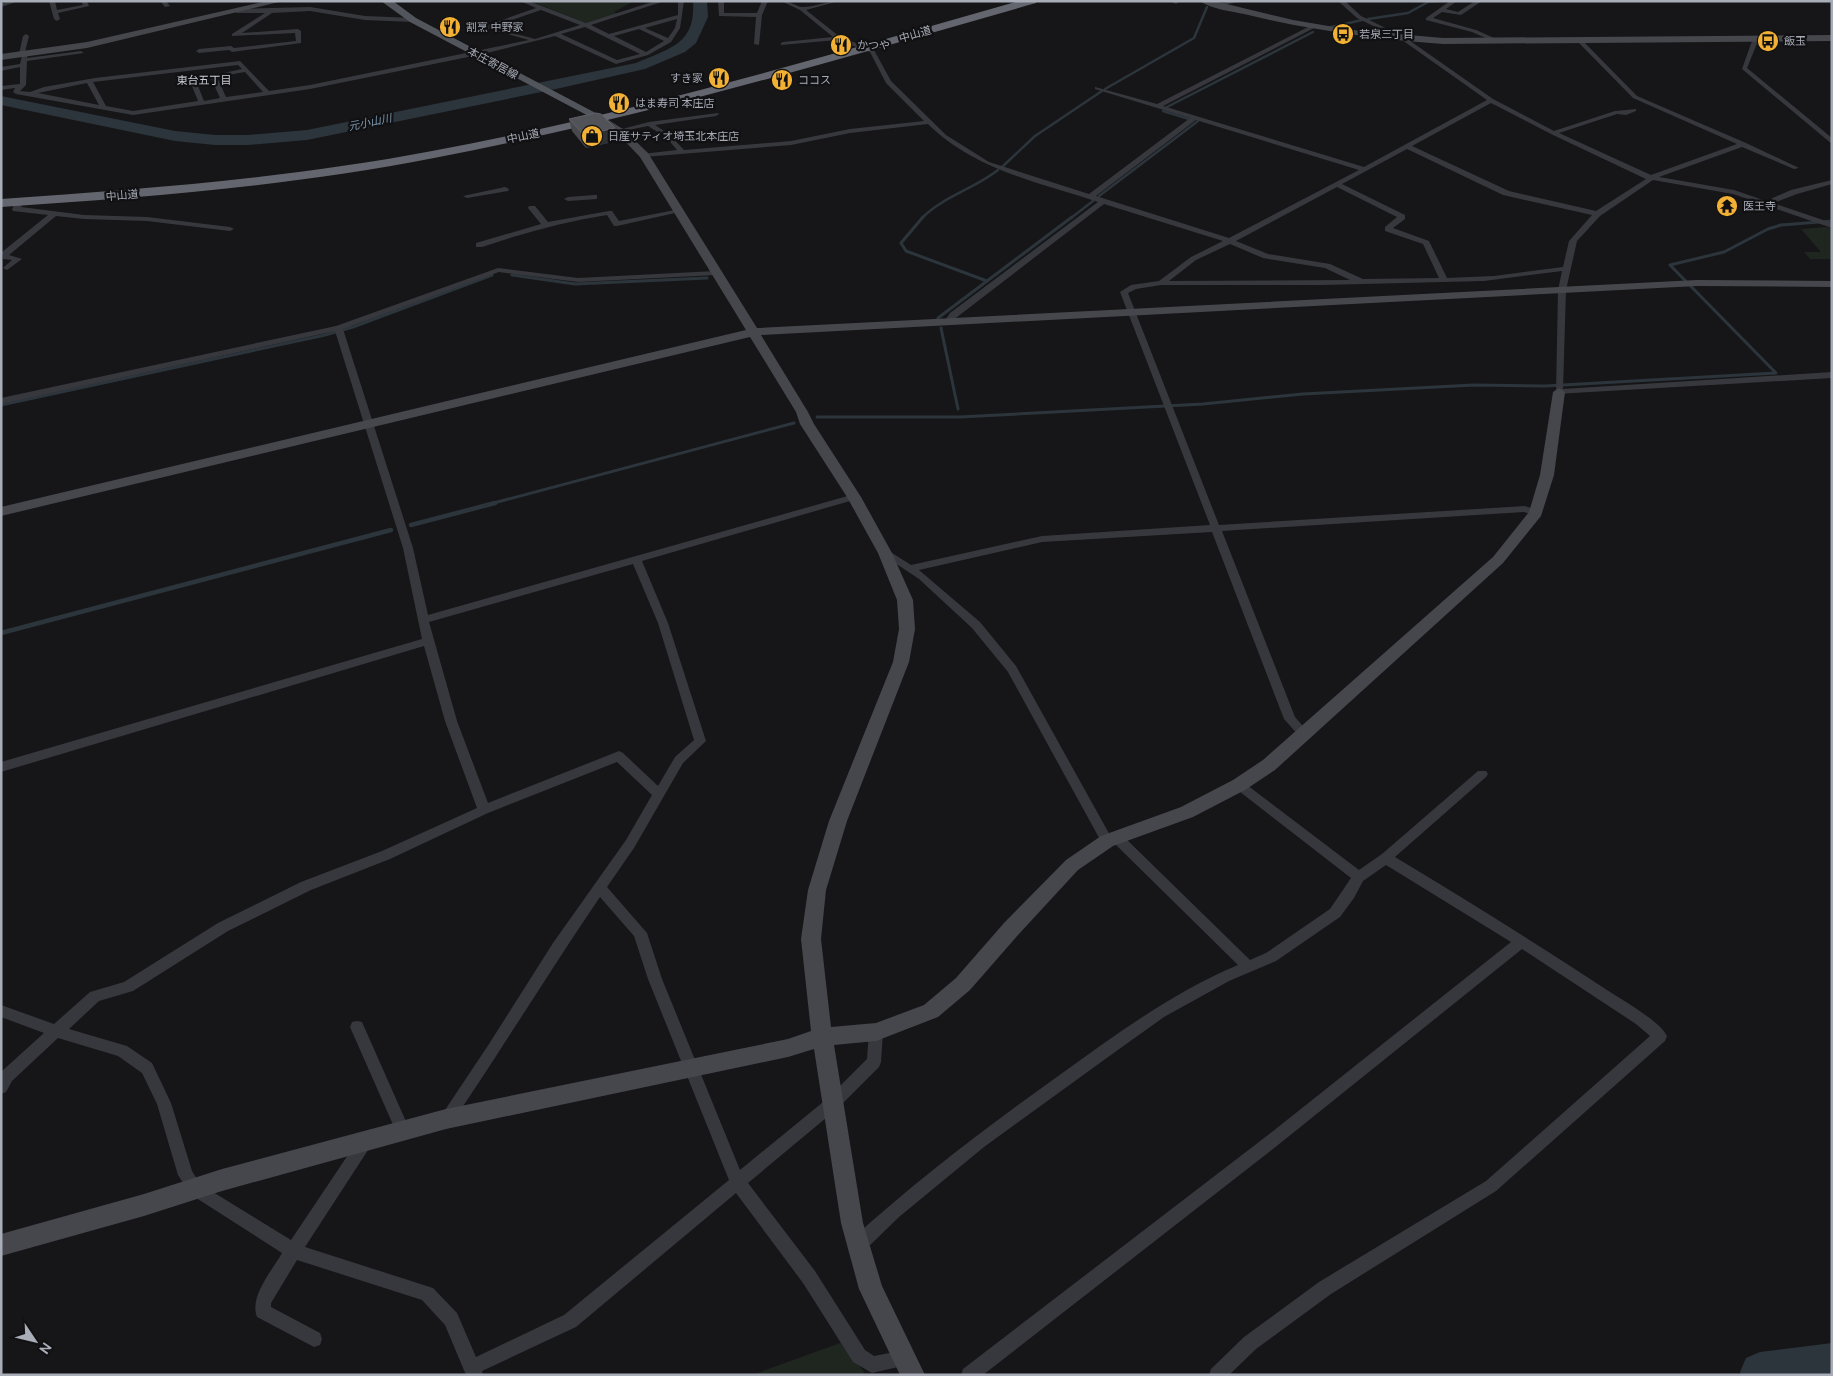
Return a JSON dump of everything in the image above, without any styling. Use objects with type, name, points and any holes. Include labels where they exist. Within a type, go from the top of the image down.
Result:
[{"type":"highway","name":"中山道","points":[[1,204],[159,191],[321,172],[430,155],[602,119],[1032,1]]},
{"type":"main road","name":"本庄寄居線","points":[[386,1],[413,20],[602,119]]},
{"type":"street","points":[[1,4],[16,1]]},
{"type":"street","points":[[52,1],[57,19]]},
{"type":"street","points":[[55,12],[86,6],[84,1]]},
{"type":"street","points":[[1,69],[23,58],[279,1]]},
{"type":"street","points":[[307,9],[316,1]]},
{"type":"street","points":[[523,1],[586,25],[646,54]]},
{"type":"street","points":[[1,90],[133,113],[310,87],[475,53],[536,40],[662,1]]},
{"type":"street","points":[[556,34],[616,62],[646,54],[670,42],[678,30],[682,1]]},
{"type":"street","points":[[721,1],[721,15],[759,15]]},
{"type":"street","points":[[757,44],[759,15],[765,1]]},
{"type":"street","points":[[784,1],[802,9],[838,38],[872,51],[888,82],[944,136],[987,163],[1230,241],[1266,256],[1327,266],[1364,283]]},
{"type":"street","points":[[802,9],[836,1]]},
{"type":"street","points":[[1172,1],[1176,2]]},
{"type":"street","points":[[1204,1],[1265,18],[1312,27],[1404,39],[1499,42],[1832,38]]},
{"type":"street","points":[[1216,5],[1239,1]]},
{"type":"street","points":[[1341,1],[1359,17],[1404,39],[1491,100],[1554,133],[1651,178],[1734,192],[1831,226]]},
{"type":"street","points":[[1454,1],[1428,19],[1474,31],[1499,42]]},
{"type":"street","points":[[1441,10],[1459,14],[1479,1]]},
{"type":"street","points":[[536,40],[485,27],[541,8]]},
{"type":"street","points":[[236,11],[307,9],[365,18],[413,20]]},
{"type":"street","points":[[266,92],[240,63],[231,49],[230,38],[271,11]]},
{"type":"street","points":[[609,36],[680,16]]},
{"type":"street","points":[[247,27],[279,28]]},
{"type":"street","points":[[638,27],[670,42]]},
{"type":"street","points":[[1158,106],[1312,27]]},
{"type":"street","points":[[199,51],[299,42],[298,31],[234,35]]},
{"type":"street","points":[[16,92],[23,85],[23,58],[26,36]]},
{"type":"street","points":[[784,44],[838,38]]},
{"type":"street","points":[[1753,39],[1755,41],[1744,68],[1832,142]]},
{"type":"street","points":[[1580,41],[1635,97],[1796,168]]},
{"type":"street","points":[[1,57],[23,58],[81,53]]},
{"type":"street","points":[[30,94],[44,89],[89,81],[240,63]]},
{"type":"street","points":[[224,99],[214,76],[246,70]]},
{"type":"street","points":[[89,81],[104,108]]},
{"type":"street","points":[[1,90],[23,85]]},
{"type":"street","points":[[195,86],[202,102]]},
{"type":"street","points":[[1097,88],[1364,169]]},
{"type":"street","points":[[1161,283],[1193,256],[1230,241],[1408,147],[1491,100]]},
{"type":"street","points":[[1554,133],[1617,112],[1634,110]]},
{"type":"street","points":[[620,131],[649,124],[716,114]]},
{"type":"street","points":[[1090,197],[1195,118]]},
{"type":"street","points":[[602,119],[620,131],[644,155],[680,212],[802,412],[807,424],[854,497],[885,553],[904,600],[907,629],[901,662],[838,821],[817,890],[811,938],[822,1037],[852,1223],[871,1289],[913,1375]]},
{"type":"street","points":[[644,155],[792,143],[850,131],[930,122]]},
{"type":"street","points":[[649,124],[668,136],[681,151]]},
{"type":"street","points":[[1,1245],[366,1140],[446,1119],[788,1048],[822,1037],[876,1032],[931,1011],[963,984],[1011,929],[1072,865],[1112,839],[1187,812],[1239,785],[1268,765],[1498,560],[1536,513],[1547,475],[1559,392],[1562,290],[1573,241],[1597,214],[1651,178],[1744,144]]},
{"type":"street","points":[[1408,147],[1520,198],[1557,204],[1597,214]]},
{"type":"street","points":[[1767,203],[1794,192],[1832,182]]},
{"type":"street","points":[[1336,184],[1402,217],[1388,229],[1426,243],[1444,280]]},
{"type":"street","points":[[467,196],[505,189]]},
{"type":"street","points":[[568,199],[594,197]]},
{"type":"street","points":[[580,198],[583,216]]},
{"type":"street","points":[[948,322],[952,315],[1103,201]]},
{"type":"street","points":[[20,202],[16,209],[84,217],[146,219],[230,228]]},
{"type":"street","points":[[532,208],[545,224]]},
{"type":"street","points":[[478,246],[523,230],[583,216],[609,212],[618,224],[680,212]]},
{"type":"street","points":[[7,268],[18,259],[6,258],[4,253],[54,214]]},
{"type":"street","points":[[1304,734],[1290,719],[1124,292],[1134,287],[1161,283],[1255,285],[1364,283],[1499,278],[1548,269],[1566,269]]},
{"type":"street","points":[[1,401],[338,328],[498,270],[578,280],[716,272]]},
{"type":"street","points":[[1,512],[754,332],[1697,283],[1832,284]]},
{"type":"street","points":[[338,328],[408,548],[428,641],[451,721],[484,810]]},
{"type":"street","points":[[1559,392],[1832,375]]},
{"type":"street","points":[[423,620],[854,497]]},
{"type":"street","points":[[911,568],[1042,539],[1525,509],[1536,513]]},
{"type":"street","points":[[885,553],[911,568],[976,625],[1012,669],[1112,839],[1248,966]]},
{"type":"street","points":[[446,1119],[494,1049],[558,947],[630,844],[658,793],[679,760],[700,741],[663,623],[636,559]]},
{"type":"street","points":[[1,767],[428,641]]},
{"type":"street","points":[[1,1088],[7,1076],[95,996],[128,987],[223,927],[306,886],[386,855],[484,810],[619,756],[658,793]]},
{"type":"street","points":[[858,1245],[894,1212],[978,1142],[1110,1047],[1159,1013],[1224,977],[1271,957],[1335,913],[1349,894],[1358,877],[1386,858],[1482,774]]},
{"type":"street","points":[[1239,785],[1358,877]]},
{"type":"street","points":[[1217,1375],[1250,1344],[1325,1288],[1491,1186],[1660,1036],[1641,1020],[1522,941],[1386,858]]},
{"type":"street","points":[[600,888],[640,933],[655,979],[738,1183],[809,1277],[859,1356],[872,1365],[905,1358]]},
{"type":"street","points":[[969,1375],[1273,1140],[1522,941]]},
{"type":"street","points":[[1,1011],[56,1031],[122,1051],[147,1068],[164,1104],[186,1175],[196,1189],[293,1251],[427,1294],[451,1319],[474,1371],[570,1321],[833,1103],[874,1062],[876,1032]]},
{"type":"street","points":[[357,1027],[403,1130]]},
{"type":"street","points":[[314,1339],[263,1311],[263,1301],[293,1251],[366,1140]]},
{"type":"shaded area","points":[[531,1],[634,1],[614,12],[617,14],[586,23]]},
{"type":"shaded area","points":[[1832,228],[1832,259],[1810,259],[1804,252],[1821,252],[1801,229]]},
{"type":"shaded area","points":[[843,1342],[866,1375],[752,1375]]},
{"type":"building","points":[[596,113],[601,114],[615,128],[584,135],[569,119]]},
{"type":"waterway","name":"元小山川","points":[[1,100],[175,136],[215,140],[248,140],[307,135],[556,85],[640,66],[680,49],[691,40],[701,17],[700,1]]},
{"type":"waterway","points":[[1368,19],[1408,13],[1428,2],[1440,1]]},
{"type":"waterway","points":[[1105,89],[1194,38],[1207,7]]},
{"type":"waterway","points":[[1327,28],[1362,20]]},
{"type":"waterway","points":[[1167,107],[1313,32]]},
{"type":"waterway","points":[[1002,167],[1035,136],[1102,91]]},
{"type":"waterway","points":[[1163,111],[1189,119]]},
{"type":"waterway","points":[[1099,196],[1198,121]]},
{"type":"waterway","points":[[923,217],[949,198],[989,177],[998,170]]},
{"type":"waterway","points":[[1071,218],[1093,201]]},
{"type":"waterway","points":[[923,217],[901,243],[906,251],[987,281]]},
{"type":"waterway","points":[[938,318],[1072,217]]},
{"type":"waterway","points":[[817,417],[960,417],[1203,404],[1303,394],[1474,385],[1545,386],[1776,373],[1670,265],[1724,252],[1768,229],[1781,225],[1832,221]]},
{"type":"waterway","points":[[1,405],[325,335],[353,327],[492,275]]},
{"type":"waterway","points":[[512,275],[575,284],[707,278]]},
{"type":"waterway","points":[[941,328],[958,409]]},
{"type":"waterway","points":[[490,504],[794,423]]},
{"type":"waterway","points":[[411,525],[495,503]]},
{"type":"waterway","points":[[1,633],[391,530]]},
{"type":"waterway","points":[[1760,1372],[1832,1363]]},
{"type":"place","name":"割烹 中野家","points":[[450,27]]},
{"type":"place","name":"若泉三丁目","points":[[1343,34]]},
{"type":"place","name":"飯玉","points":[[1768,41]]},
{"type":"place","name":"かつや","points":[[841,45]]},
{"type":"place","name":"すき家","points":[[719,78]]},
{"type":"place","name":"ココス","points":[[782,80]]},
{"type":"place","name":"はま寿司 本庄店","points":[[619,103]]},
{"type":"place","name":"日産サティオ埼玉北本庄店","points":[[592,136]]},
{"type":"place","name":"医王寺","points":[[1727,206]]},
{"type":"district","name":"東台五丁目","points":[[204,80]]}]
